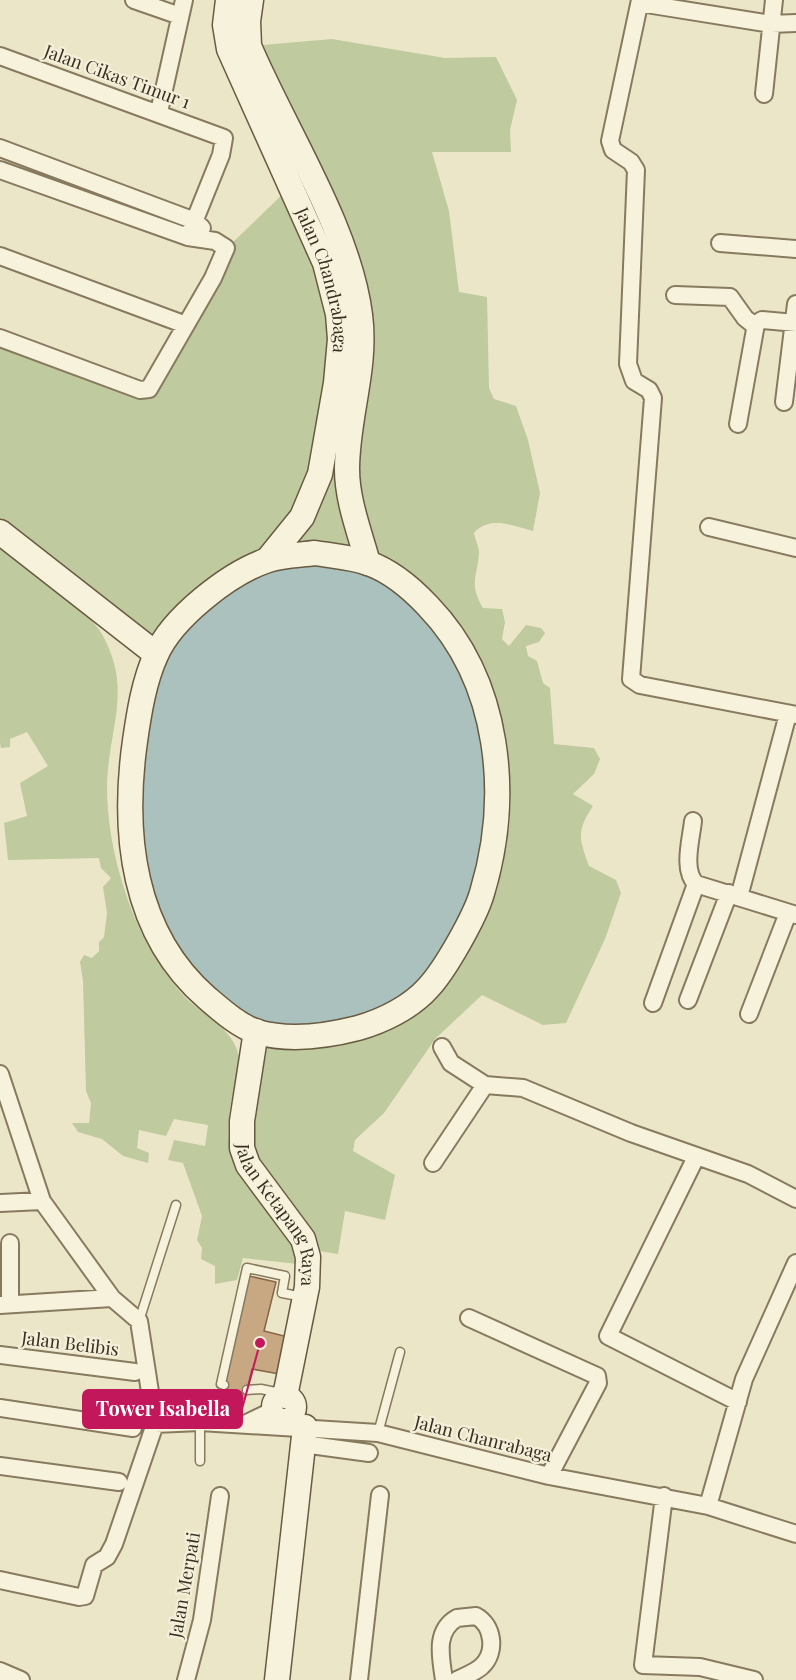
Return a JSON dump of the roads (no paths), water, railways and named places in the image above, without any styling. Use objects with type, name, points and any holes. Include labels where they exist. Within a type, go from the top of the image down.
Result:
[{"type":"street","points":[[134,0],[182,8],[159,112]]},
{"type":"street","name":"Jalan Chandrabaga","points":[[228,0],[225,25],[229,49],[289,188],[319,221],[347,258],[360,313],[362,358],[347,470],[353,506],[368,563]]},
{"type":"street","name":"Jalan Chandrabaga","points":[[251,0],[248,21],[249,46],[319,221],[325,263],[336,303],[340,339],[336,383],[320,474],[302,517],[268,559]]},
{"type":"street","points":[[764,94],[774,0]]},
{"type":"street","points":[[688,1000],[734,895],[792,715],[640,685],[631,679],[653,398],[649,390],[633,381],[628,364],[636,171],[631,162],[613,150],[610,141],[640,1],[771,24],[796,23]]},
{"type":"street","name":"Jalan Cikas Timur 1","points":[[0,56],[220,135],[225,140],[224,145],[195,221]]},
{"type":"street","points":[[0,148],[195,221],[215,241]]},
{"type":"street","points":[[0,170],[188,237],[215,241],[224,245],[225,251],[149,389],[140,390],[0,338]]},
{"type":"street","points":[[188,237],[195,221]]},
{"type":"street","points":[[720,243],[796,249]]},
{"type":"street","points":[[0,256],[186,325]]},
{"type":"street","points":[[675,295],[730,297],[745,318],[755,326]]},
{"type":"street","points":[[784,402],[796,304]]},
{"type":"street","points":[[738,424],[755,326],[762,320],[795,322]]},
{"type":"street","points":[[709,527],[796,548]]},
{"type":"street","points":[[0,532],[156,654]]},
{"type":"street","points":[[315,553],[368,563],[409,587],[445,624],[469,664],[485,704],[498,770],[498,806],[490,861],[481,897],[460,939],[429,988],[401,1010],[369,1025],[329,1035],[290,1035],[256,1031],[223,1012],[186,980],[153,926],[137,882],[129,826],[130,775],[138,719],[156,654],[176,625],[217,587],[268,559],[315,553]]},
{"type":"street","points":[[693,821],[688,866],[689,874],[696,884],[792,914],[748,1014]]},
{"type":"street","points":[[653,1003],[696,884]]},
{"type":"street","name":"Jalan Ketapang Raya","points":[[256,1031],[242,1121],[242,1148],[248,1165],[303,1239],[308,1257],[291,1414],[277,1680]]},
{"type":"street","points":[[442,1047],[451,1063],[485,1085],[523,1088],[696,1157],[748,1174],[796,1199]]},
{"type":"street","points":[[0,1074],[42,1201],[112,1298],[139,1321],[154,1424],[114,1544],[107,1557],[94,1565],[85,1596],[79,1597],[0,1580]]},
{"type":"street","points":[[433,1163],[485,1085]]},
{"type":"street","points":[[696,1157],[608,1336],[738,1402]]},
{"type":"street","points":[[0,1203],[42,1201]]},
{"type":"street","points":[[10,1243],[5,1305],[112,1298]]},
{"type":"street","points":[[708,1506],[744,1380],[796,1263]]},
{"type":"street","points":[[469,1318],[597,1376],[598,1383],[549,1476]]},
{"type":"street","name":"Jalan Belibis","points":[[0,1355],[135,1372]]},
{"type":"street","points":[[0,1408],[133,1428]]},
{"type":"street","points":[[243,1424],[291,1414],[369,1453]]},
{"type":"street","name":"Jalan Chanrabaga","points":[[154,1424],[200,1422],[243,1424],[291,1414],[378,1433],[549,1476],[708,1506],[796,1534]]},
{"type":"street","points":[[0,1466],[118,1482]]},
{"type":"street","points":[[359,1680],[380,1495]]},
{"type":"street","name":"Jalan Merpati","points":[[186,1680],[202,1620],[220,1496]]},
{"type":"street","points":[[664,1496],[643,1665],[662,1673],[700,1667],[749,1679]]},
{"type":"street","points":[[444,1680],[440,1650],[444,1632],[457,1618],[476,1616],[487,1625],[491,1644],[482,1666],[457,1680]]},
{"type":"street","points":[[0,1671],[21,1680]]},
{"type":"lane","points":[[139,1321],[176,1205]]},
{"type":"lane","points":[[224,1385],[221,1384],[247,1268],[285,1276],[282,1293],[304,1297]]},
{"type":"lane","points":[[378,1433],[400,1352]]},
{"type":"lane","points":[[247,1390],[261,1389],[291,1414]]},
{"type":"lane","points":[[200,1422],[200,1461]]},
{"type":"water","points":[[315,553],[409,587],[485,704],[490,861],[429,988],[369,1025],[256,1031],[186,979],[137,882],[138,719],[176,625],[217,587]]},
{"type":"place","name":"Tower Isabella","points":[[260,1343]]}]
